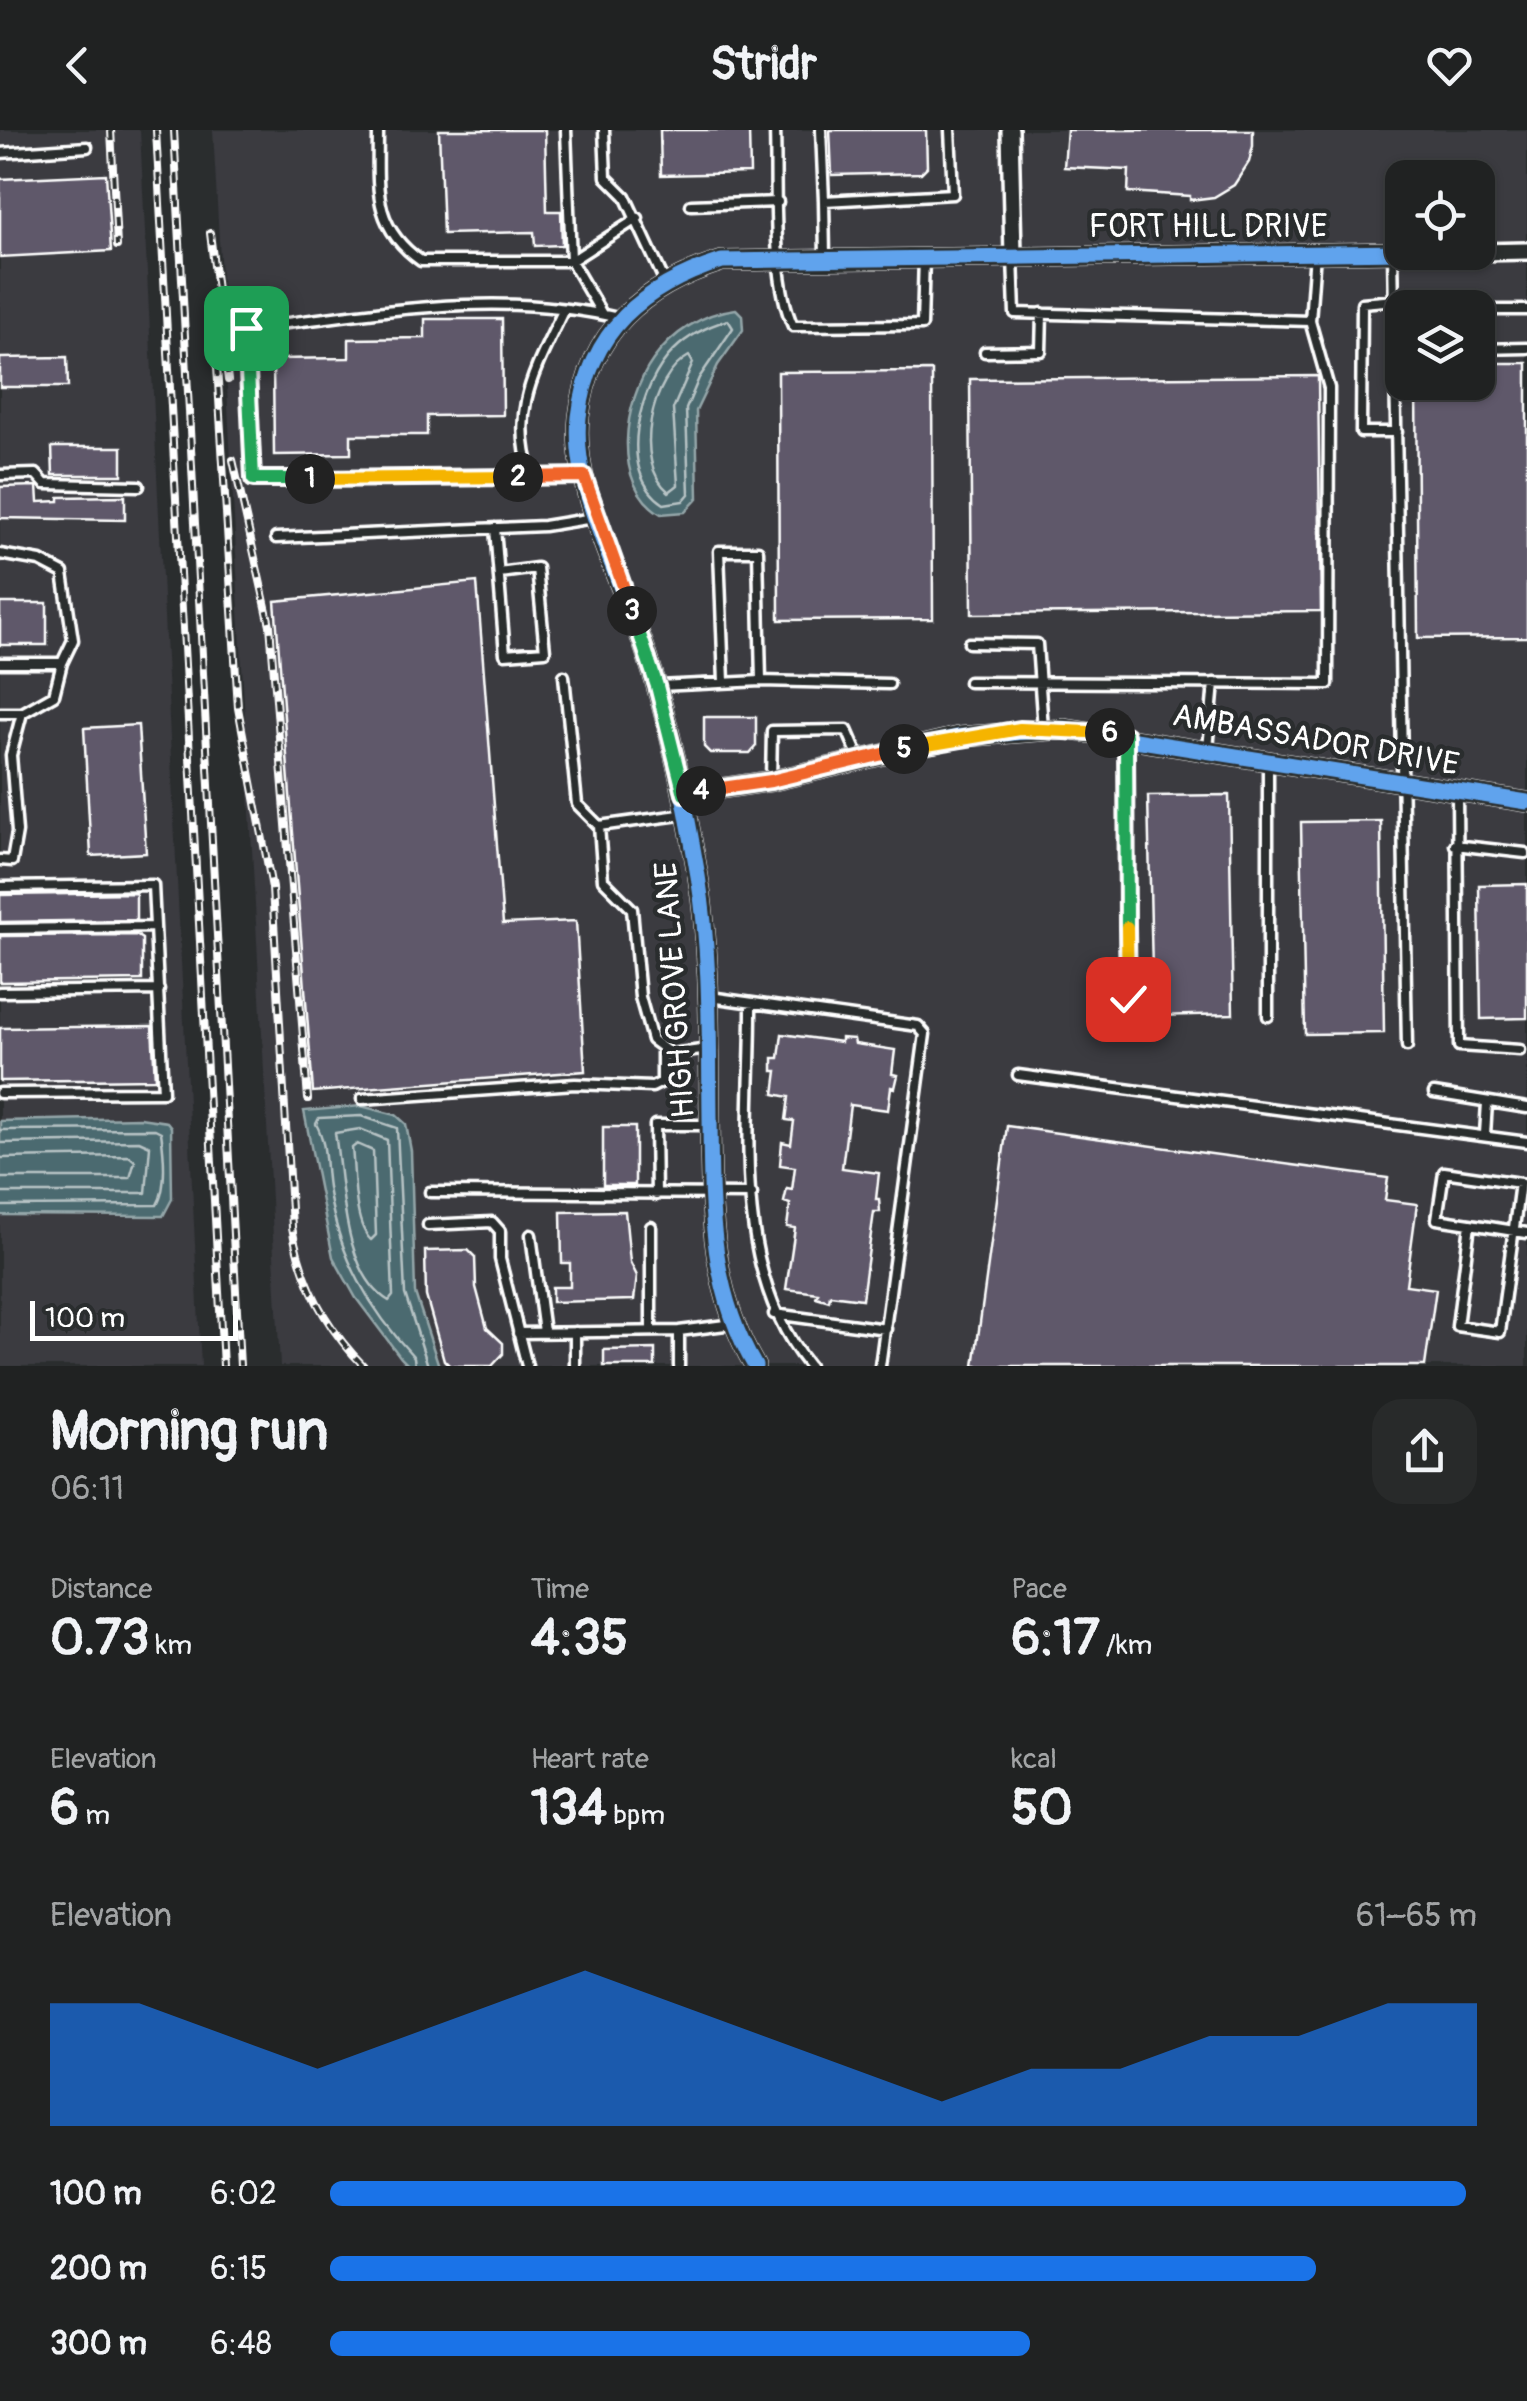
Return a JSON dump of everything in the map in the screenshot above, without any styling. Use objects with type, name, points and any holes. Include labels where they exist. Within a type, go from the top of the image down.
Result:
[{"type":"street","points":[[1010,130],[1013,255]]},
{"type":"street","points":[[1495,252],[1527,251]]},
{"type":"street","name":"FORT HILL DRIVE","points":[[1013,255],[1385,252]]},
{"type":"street","name":"HIGH GROVE LANE","points":[[755,1366],[733,1324],[715,1262],[707,997],[699,883],[684,794],[657,686],[584,476],[579,439],[584,389],[602,346],[622,319],[665,282],[722,261],[1013,255]]},
{"type":"street","name":"AMBASSADOR DRIVE","points":[[684,794],[771,781],[991,732],[1043,729],[1126,735],[1527,802]]},
{"type":"lane","points":[[378,130],[384,224],[402,247],[421,261],[571,261],[638,218]]},
{"type":"lane","points":[[566,130],[571,261],[602,314]]},
{"type":"lane","points":[[604,130],[606,177],[625,196],[638,218],[665,282]]},
{"type":"lane","points":[[776,130],[784,307],[793,326],[922,324],[924,256]]},
{"type":"lane","points":[[821,130],[825,257]]},
{"type":"lane","points":[[824,201],[952,194],[950,130]]},
{"type":"lane","points":[[0,154],[87,147]]},
{"type":"lane","points":[[691,205],[778,202]]},
{"type":"lane","points":[[969,682],[1328,684],[1328,388],[1310,321],[1315,253]]},
{"type":"lane","points":[[1013,255],[1015,312],[1310,321]]},
{"type":"lane","points":[[1385,306],[1362,303],[1361,432],[1397,432]]},
{"type":"lane","points":[[584,476],[253,479],[246,328],[412,308],[486,305],[622,319]]},
{"type":"lane","points":[[1495,310],[1527,310]]},
{"type":"lane","points":[[532,477],[522,451],[521,410],[562,311]]},
{"type":"lane","points":[[985,352],[1041,351],[1042,313]]},
{"type":"lane","points":[[1495,349],[1527,348]]},
{"type":"lane","points":[[1398,400],[1397,654],[1404,784],[1407,1046]]},
{"type":"lane","points":[[0,475],[36,474],[44,484],[139,486]]},
{"type":"lane","points":[[276,538],[495,528],[598,517]]},
{"type":"lane","points":[[495,528],[505,654],[546,651],[537,568],[499,573]]},
{"type":"lane","points":[[724,682],[720,552],[758,551],[760,681]]},
{"type":"lane","points":[[0,554],[40,560],[63,572],[73,640],[54,695],[22,713],[0,713]]},
{"type":"lane","points":[[969,643],[1037,644],[1043,729]]},
{"type":"lane","points":[[0,663],[62,663]]},
{"type":"lane","points":[[564,676],[577,804],[599,826],[603,880],[632,909],[640,997],[652,1040],[671,1054],[709,1049]]},
{"type":"lane","points":[[657,686],[760,681],[889,684]]},
{"type":"lane","points":[[1208,749],[1214,684]]},
{"type":"lane","points":[[0,860],[12,860],[17,832],[11,755],[22,713]]},
{"type":"lane","points":[[771,781],[772,731],[848,730],[860,760]]},
{"type":"lane","points":[[1126,735],[1128,999]]},
{"type":"lane","points":[[1268,760],[1268,1016]]},
{"type":"lane","points":[[1458,791],[1455,846],[1459,1046],[1520,1050]]},
{"type":"lane","points":[[599,826],[687,814]]},
{"type":"lane","points":[[1455,846],[1525,853]]},
{"type":"lane","points":[[0,887],[153,884],[164,1092],[0,1092]]},
{"type":"lane","points":[[0,928],[155,928]]},
{"type":"lane","points":[[0,992],[159,990]]},
{"type":"lane","points":[[707,997],[918,1026],[925,1034],[880,1366]]},
{"type":"lane","points":[[751,1003],[756,1254],[774,1314],[809,1366]]},
{"type":"lane","points":[[362,1099],[576,1084],[652,1087],[662,1082],[662,1048]]},
{"type":"lane","points":[[1018,1075],[1527,1142]]},
{"type":"lane","points":[[1434,1093],[1527,1108]]},
{"type":"lane","points":[[1485,1134],[1488,1102]]},
{"type":"lane","points":[[656,1195],[655,1125],[710,1125]]},
{"type":"lane","points":[[1470,1224],[1457,1326],[1500,1332],[1515,1230],[1520,1183],[1444,1172],[1436,1220],[1470,1224],[1515,1230],[1527,1233]]},
{"type":"lane","points":[[430,1192],[752,1194]]},
{"type":"lane","points":[[428,1226],[492,1222],[500,1231],[500,1259],[528,1366]]},
{"type":"lane","points":[[651,1227],[651,1331]]},
{"type":"lane","points":[[531,1234],[544,1332]]},
{"type":"lane","points":[[774,1314],[886,1329]]},
{"type":"lane","points":[[518,1333],[679,1330],[733,1324]]},
{"type":"lane","points":[[679,1330],[679,1366]]},
{"type":"lane","points":[[575,1332],[575,1366]]},
{"type":"shaded area","points":[[0,130],[140,130],[201,1366],[0,1366]]},
{"type":"shaded area","points":[[213,130],[1527,130],[1527,1366],[280,1366]]},
{"type":"water","points":[[736,309],[742,315],[743,330],[718,365],[696,411],[698,498],[685,512],[661,514],[634,483],[628,463],[629,418],[635,397],[653,360],[669,341],[700,320]]},
{"type":"water","points":[[361,1106],[396,1115],[406,1124],[411,1151],[415,1293],[439,1366],[409,1366],[401,1358],[356,1298],[333,1257],[304,1111]]},
{"type":"water","points":[[140,1118],[167,1122],[171,1127],[172,1199],[163,1216],[0,1215],[0,1121]]},
{"type":"building","points":[[439,130],[545,130],[547,211],[561,211],[562,245],[535,246],[534,232],[443,234]]},
{"type":"building","points":[[660,130],[749,130],[750,173],[661,175]]},
{"type":"building","points":[[830,130],[926,130],[927,167],[921,173],[832,175]]},
{"type":"building","points":[[1067,130],[1253,130],[1253,146],[1249,162],[1234,185],[1214,197],[1190,200],[1190,196],[1128,192],[1129,170],[1064,167]]},
{"type":"building","points":[[106,174],[111,251],[0,257],[0,179]]},
{"type":"building","points":[[425,319],[502,319],[503,415],[427,416],[427,435],[351,435],[351,454],[274,455],[273,359],[349,358],[349,339],[425,338]]},
{"type":"building","points":[[67,357],[68,387],[0,387],[0,358]]},
{"type":"building","points":[[1495,363],[1527,363],[1527,637],[1418,638],[1416,400],[1495,400]]},
{"type":"building","points":[[932,371],[933,619],[779,620],[778,372]]},
{"type":"building","points":[[1318,376],[1321,611],[972,614],[970,379]]},
{"type":"building","points":[[52,447],[122,447],[122,475],[53,475]]},
{"type":"building","points":[[37,486],[38,502],[59,501],[59,497],[125,496],[125,520],[0,518],[0,487]]},
{"type":"building","points":[[477,582],[503,924],[576,921],[585,1071],[313,1092],[275,601]]},
{"type":"building","points":[[0,603],[47,603],[47,645],[0,645]]},
{"type":"building","points":[[704,717],[756,717],[756,746],[750,753],[710,753],[704,747]]},
{"type":"building","points":[[138,725],[146,853],[91,856],[84,728]]},
{"type":"building","points":[[1229,795],[1233,1014],[1153,1016],[1148,796]]},
{"type":"building","points":[[1381,821],[1384,1033],[1305,1034],[1301,822]]},
{"type":"building","points":[[1527,884],[1527,1018],[1481,1019],[1479,885]]},
{"type":"building","points":[[136,893],[136,920],[0,922],[0,895]]},
{"type":"building","points":[[136,935],[142,939],[142,980],[0,982],[0,936]]},
{"type":"building","points":[[152,1026],[155,1079],[0,1081],[0,1028]]},
{"type":"building","points":[[782,1034],[841,1042],[841,1038],[854,1039],[855,1044],[895,1050],[892,1074],[898,1075],[895,1088],[891,1087],[888,1110],[850,1105],[842,1168],[879,1173],[876,1199],[880,1212],[874,1212],[862,1299],[830,1295],[829,1301],[816,1297],[818,1293],[786,1289],[795,1228],[787,1227],[790,1204],[784,1202],[787,1189],[792,1190],[795,1167],[780,1165],[782,1142],[791,1144],[794,1121],[786,1120],[789,1097],[774,1094],[777,1071],[773,1071],[773,1058],[779,1058]]},
{"type":"building","points":[[1007,1126],[1388,1178],[1385,1200],[1417,1204],[1406,1285],[1436,1289],[1425,1366],[974,1366]]},
{"type":"building","points":[[603,1127],[635,1127],[635,1185],[603,1185]]},
{"type":"building","points":[[625,1211],[630,1262],[637,1276],[634,1300],[552,1302],[552,1287],[570,1287],[570,1263],[562,1263],[561,1212]]},
{"type":"building","points":[[468,1250],[475,1257],[476,1287],[487,1328],[503,1343],[503,1354],[492,1366],[450,1366],[444,1360],[426,1296],[425,1251]]},
{"type":"building","points":[[655,1349],[655,1366],[604,1366],[604,1350]]},
{"type":"railway","points":[[111,130],[117,246]]},
{"type":"railway","points":[[156,130],[223,1366]]},
{"type":"railway","points":[[174,130],[240,1366]]},
{"type":"railway","points":[[210,233],[228,380]]},
{"type":"railway","points":[[217,366],[238,708],[272,888],[292,1227],[317,1302],[364,1366]]},
{"type":"railway","points":[[233,460],[270,625],[308,1099]]},
{"type":"cycle path","points":[[755,1366],[729,1307],[716,1245],[707,966],[688,820],[656,682],[601,538],[583,476],[579,417],[594,360],[608,336],[645,299],[694,271],[722,261],[1385,252]]},
{"type":"cycle path","points":[[683,794],[771,781],[958,737],[1065,729],[1527,802]]},
{"type":"route","points":[[246,328],[253,479],[584,476],[657,686],[684,794],[771,781],[991,732],[1065,728],[1126,735],[1128,999]]}]
